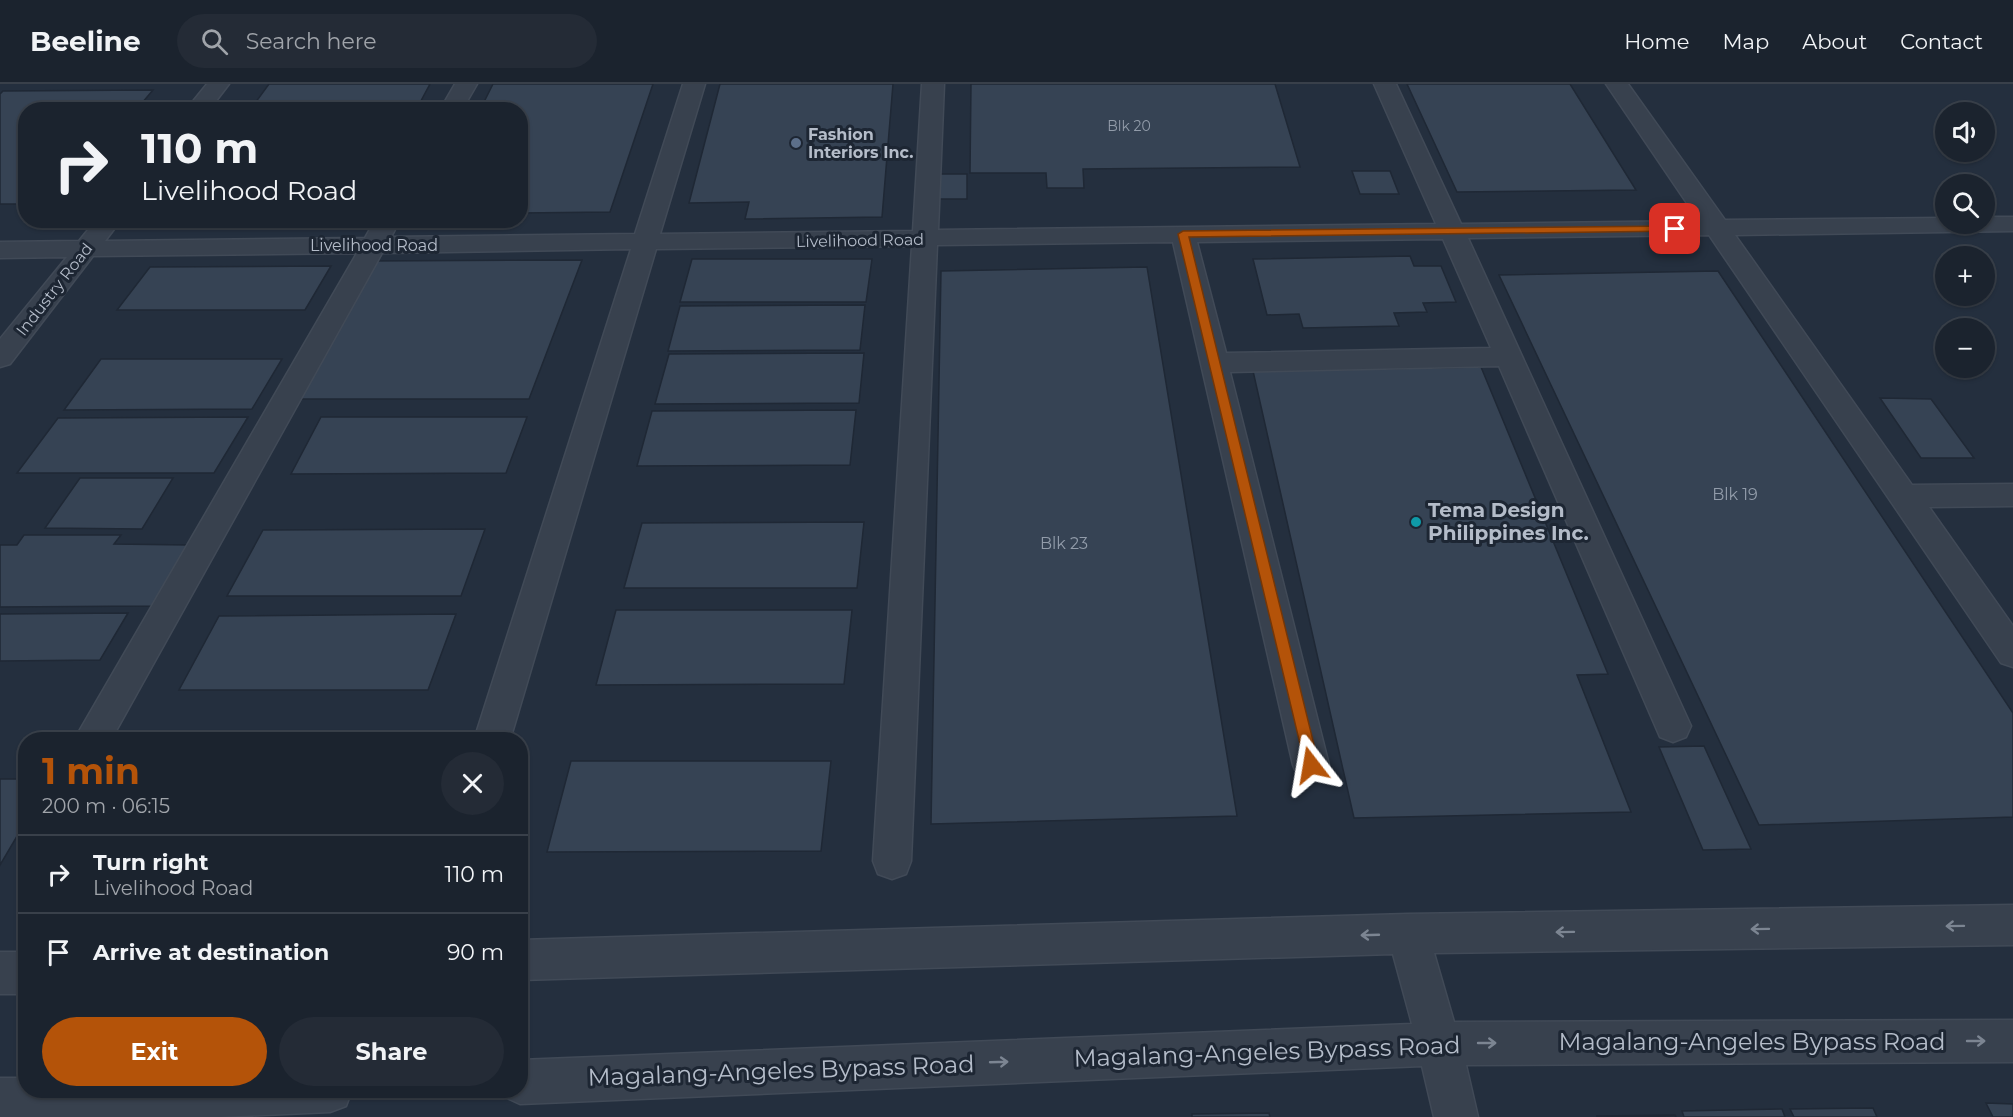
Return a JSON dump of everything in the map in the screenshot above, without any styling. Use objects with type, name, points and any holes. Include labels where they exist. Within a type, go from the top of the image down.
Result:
[{"type":"street","points":[[203,102],[218,84]]},
{"type":"street","points":[[456,102],[466,84]]},
{"type":"street","points":[[495,732],[567,503],[694,84]]},
{"type":"street","points":[[892,861],[923,239],[933,84]]},
{"type":"street","points":[[1385,84],[1673,726]]},
{"type":"street","points":[[1617,84],[2013,653]]},
{"type":"street","name":"Livelihood Road","points":[[0,250],[86,249],[381,233],[644,244],[1183,234],[2013,224]]},
{"type":"street","name":"Industry Road","points":[[0,357],[103,228]]},
{"type":"street","points":[[98,732],[381,233]]},
{"type":"street","points":[[1183,234],[1311,765]]},
{"type":"street","points":[[1213,363],[1509,357]]},
{"type":"street","points":[[1903,496],[2013,495]]},
{"type":"street","points":[[528,960],[1408,934],[2013,925]]},
{"type":"street","points":[[1408,934],[1439,1044],[1456,1117]]},
{"type":"street","points":[[0,973],[18,973]]},
{"type":"street","name":"Magalang-Angeles Bypass Road","points":[[528,1082],[1439,1044],[2013,1041]]},
{"type":"street","points":[[0,1100],[127,1102],[195,1098]]},
{"type":"building","points":[[269,84],[430,84],[420,102],[256,102]]},
{"type":"building","points":[[493,84],[653,84],[610,212],[528,213],[528,102],[484,102]]},
{"type":"building","name":"Fashion Interiors Inc.","points":[[720,84],[893,84],[882,217],[745,219],[749,202],[689,203]]},
{"type":"building","points":[[971,84],[1275,84],[1300,167],[1083,169],[1084,188],[1047,188],[1046,173],[970,173]]},
{"type":"building","points":[[1407,84],[1570,84],[1636,190],[1457,192]]},
{"type":"building","points":[[153,90],[143,102],[18,102],[18,204],[0,204],[0,94],[3,91]]},
{"type":"building","points":[[1352,171],[1390,171],[1399,194],[1360,194]]},
{"type":"building","points":[[937,174],[967,174],[967,199],[936,199]]},
{"type":"building","points":[[1410,256],[1414,266],[1441,266],[1456,302],[1423,303],[1427,312],[1394,313],[1399,326],[1303,328],[1299,314],[1267,315],[1253,259]]},
{"type":"building","points":[[692,259],[872,259],[866,302],[680,302]]},
{"type":"building","points":[[582,260],[529,399],[287,399],[366,261]]},
{"type":"building","points":[[331,266],[305,310],[117,310],[150,267]]},
{"type":"building","points":[[1147,267],[1237,816],[931,824],[941,271]]},
{"type":"building","points":[[1718,271],[2013,713],[2013,817],[1759,825],[1499,275]]},
{"type":"building","points":[[865,305],[860,350],[668,351],[680,306]]},
{"type":"building","points":[[864,353],[859,403],[655,404],[669,354]]},
{"type":"building","points":[[101,359],[282,359],[252,409],[64,410]]},
{"type":"building","name":"Tema Design Philippines Inc.","points":[[1481,367],[1608,674],[1577,675],[1631,812],[1354,818],[1253,371]]},
{"type":"building","points":[[1880,398],[1931,399],[1974,458],[1921,458]]},
{"type":"building","points":[[856,410],[850,465],[637,466],[652,411]]},
{"type":"building","points":[[248,417],[214,473],[17,473],[58,418]]},
{"type":"building","points":[[321,417],[527,417],[506,473],[291,474]]},
{"type":"building","points":[[80,478],[173,478],[142,529],[45,528]]},
{"type":"building","points":[[864,522],[857,588],[624,588],[642,523]]},
{"type":"building","points":[[485,529],[461,596],[227,596],[263,530]]},
{"type":"building","points":[[24,535],[121,535],[114,544],[188,545],[152,606],[0,607],[0,545],[17,545]]},
{"type":"building","points":[[616,610],[852,610],[844,684],[596,685]]},
{"type":"building","points":[[128,613],[100,660],[0,661],[0,614]]},
{"type":"building","points":[[456,614],[428,690],[179,690],[219,616]]},
{"type":"building","points":[[1704,746],[1751,849],[1703,850],[1659,747]]},
{"type":"building","points":[[571,761],[831,761],[821,851],[547,852]]},
{"type":"building","points":[[0,779],[18,779],[18,835],[0,865]]},
{"type":"building","points":[[1986,1103],[2013,1104],[2013,1117],[1993,1117]]},
{"type":"building","points":[[1873,1108],[1877,1117],[1794,1117],[1790,1109]]},
{"type":"building","points":[[1782,1109],[1785,1117],[1684,1117],[1682,1111]]},
{"type":"building","points":[[1269,1113],[1270,1117],[1192,1117],[1192,1114]]},
{"type":"building","points":[[1675,1115],[1676,1117],[1596,1116]]},
{"type":"place","name":"Fashion Interiors Inc.","points":[[796,143]]},
{"type":"place","name":"Tema Design Philippines Inc.","points":[[1416,522]]},
{"type":"route","points":[[1311,765],[1183,234],[1675,229]]}]
